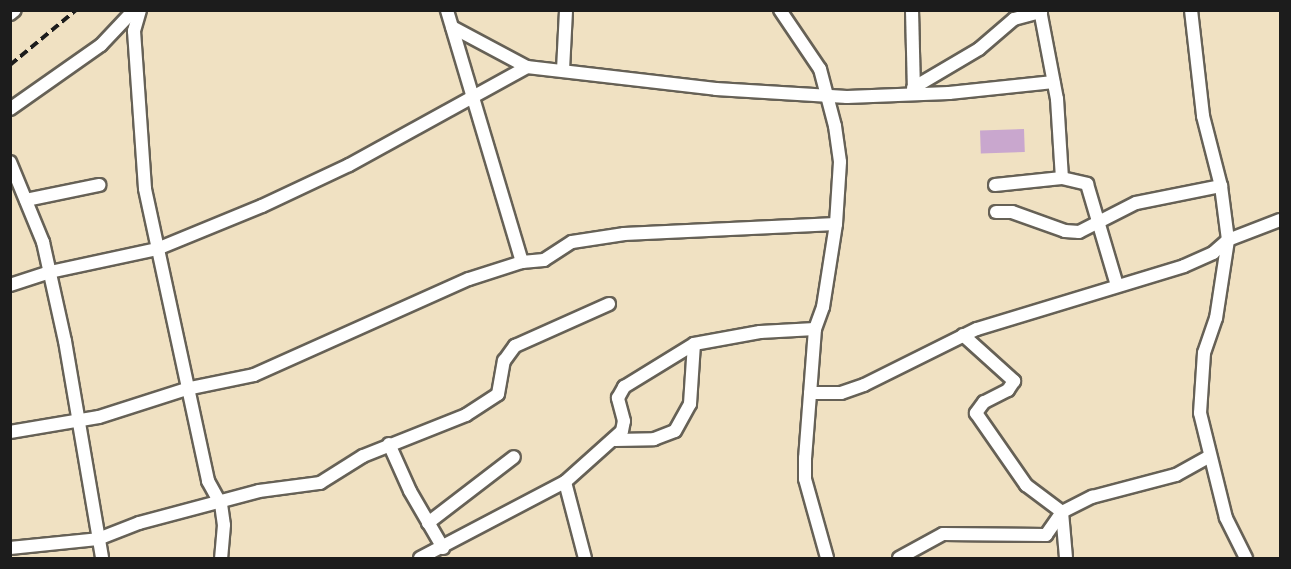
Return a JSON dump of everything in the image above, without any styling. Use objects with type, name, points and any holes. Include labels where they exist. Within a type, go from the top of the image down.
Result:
[{"type":"street","points":[[10,14],[15,10]]},
{"type":"street","points":[[10,109],[101,45],[134,10]]},
{"type":"street","points":[[140,10],[134,31],[145,189],[186,389],[204,448],[208,481],[221,504],[224,525],[221,558]]},
{"type":"street","points":[[447,10],[522,262]]},
{"type":"street","points":[[563,70],[566,10]]},
{"type":"street","points":[[780,10],[810,51],[828,97],[840,162],[836,224],[826,288],[814,330],[805,479],[827,558]]},
{"type":"street","points":[[912,10],[913,91]]},
{"type":"street","points":[[1191,10],[1203,116],[1221,186],[1228,240],[1216,318],[1208,334],[1201,377],[1200,413],[1209,457],[1226,518],[1246,558]]},
{"type":"street","points":[[913,91],[979,49],[1014,19],[1041,11],[1053,82],[1062,178]]},
{"type":"street","points":[[452,27],[527,67],[716,89],[828,97],[1053,82]]},
{"type":"street","points":[[10,285],[50,272],[157,249],[349,165],[473,94],[527,67]]},
{"type":"street","points":[[10,162],[26,200],[50,272],[102,558]]},
{"type":"street","points":[[995,185],[1062,178],[1087,183],[1117,285]]},
{"type":"street","points":[[26,200],[99,185]]},
{"type":"street","points":[[996,212],[1011,212],[1065,231],[1094,227],[1099,218],[1136,203],[1221,186]]},
{"type":"street","points":[[810,393],[841,393],[864,385],[920,360],[963,335],[1117,285],[1184,266],[1213,253],[1228,240],[1281,220]]},
{"type":"street","points":[[10,432],[129,409],[186,389],[254,375],[469,279],[522,262],[544,260],[572,242],[624,234],[836,224]]},
{"type":"street","points":[[10,548],[98,539],[139,523],[221,504],[259,492],[320,483],[389,444],[466,416],[498,394],[504,361],[515,345],[609,304]]},
{"type":"street","points":[[420,558],[443,548],[565,482],[615,440],[624,427],[618,398],[624,387],[694,344],[760,333],[814,330]]},
{"type":"street","points":[[963,335],[1014,381],[1008,390],[984,402],[976,413],[1026,485],[1062,512],[1066,558]]},
{"type":"street","points":[[615,440],[654,439],[675,431],[690,404],[694,344]]},
{"type":"street","points":[[389,444],[443,548]]},
{"type":"street","points":[[428,523],[514,457]]},
{"type":"street","points":[[899,558],[943,534],[1046,535],[1062,512],[1092,497],[1176,475],[1209,457]]},
{"type":"street","points":[[565,482],[585,558]]},
{"type":"building","points":[[1024,129],[1025,152],[981,154],[980,131]]},
{"type":"railway","points":[[10,65],[76,10]]}]
